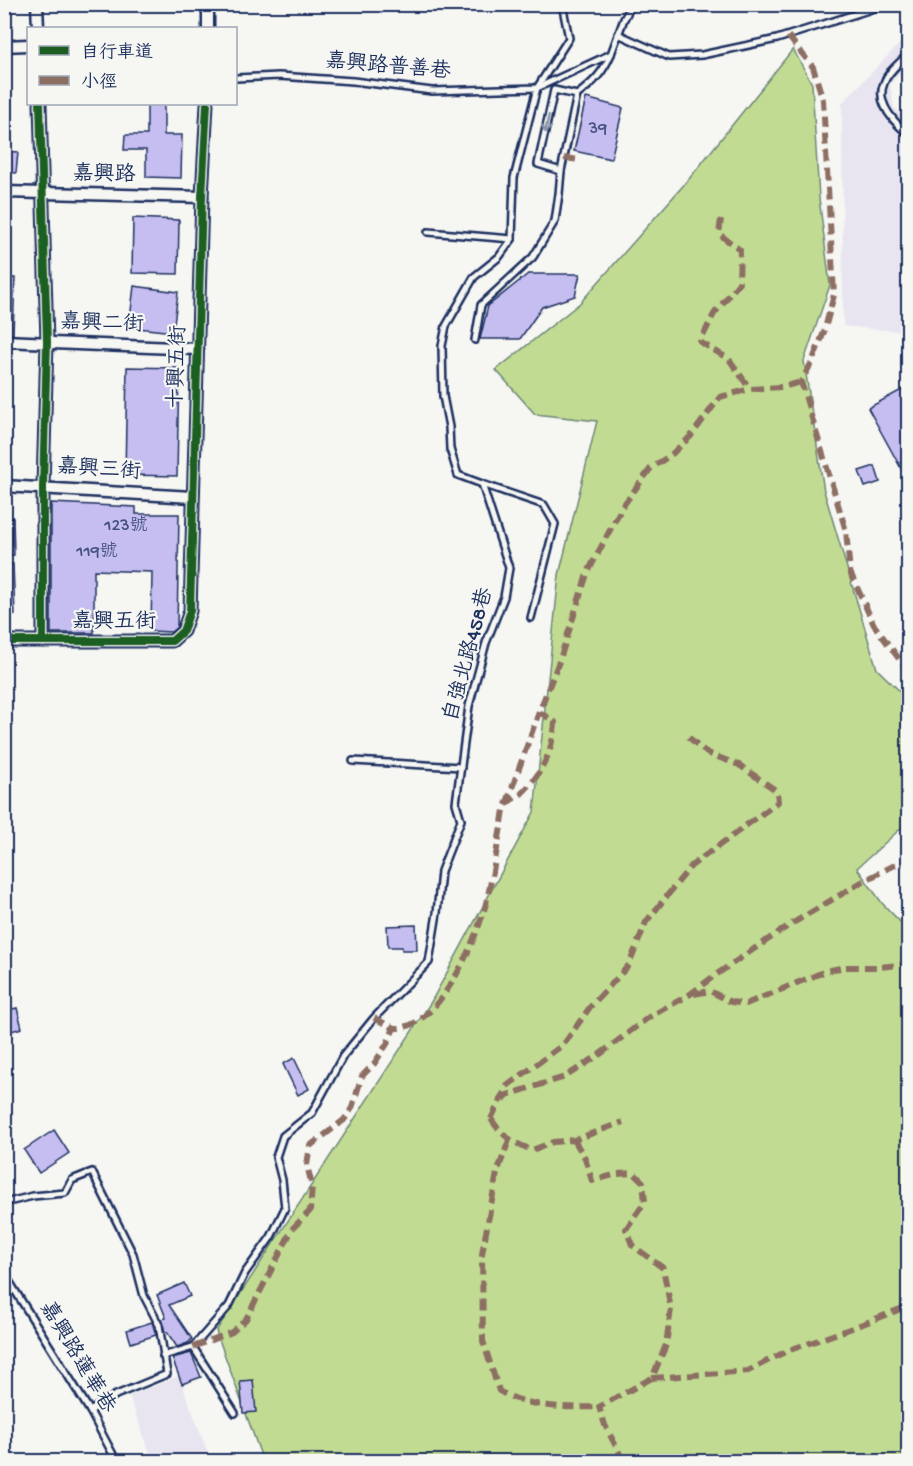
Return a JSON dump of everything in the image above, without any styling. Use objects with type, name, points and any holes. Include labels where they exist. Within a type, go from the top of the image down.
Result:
[{"type":"street","points":[[37,4],[38,27]]},
{"type":"street","points":[[208,4],[208,27]]},
{"type":"street","points":[[4,46],[27,45]]},
{"type":"street","points":[[40,105],[47,342],[43,487],[43,641]]},
{"type":"street","name":"十興五街","points":[[183,631],[190,611],[202,197],[207,105]]},
{"type":"street","name":"嘉興路","points":[[4,192],[202,197]]},
{"type":"street","name":"嘉興二街","points":[[4,342],[198,349]]},
{"type":"street","name":"嘉興三街","points":[[4,486],[192,497]]},
{"type":"street","name":"嘉興五街","points":[[4,640],[172,641],[183,631]]},
{"type":"lane","points":[[531,618],[555,524],[544,505],[458,475],[450,449],[449,427],[443,396],[442,345],[446,326],[474,277],[499,256],[512,239],[514,178],[537,88],[569,38],[562,4]]},
{"type":"lane","points":[[476,340],[481,305],[533,257],[555,220],[561,171],[577,95],[592,84],[604,70],[632,4]]},
{"type":"lane","points":[[618,34],[669,57],[702,55],[777,39],[887,4]]},
{"type":"lane","points":[[537,88],[611,54]]},
{"type":"lane","points":[[909,54],[889,73],[882,85],[884,106],[899,126],[909,134]]},
{"type":"lane","name":"嘉興路普善巷","points":[[237,78],[279,76],[353,81],[432,92],[537,88]]},
{"type":"lane","points":[[561,171],[538,164],[554,90],[577,95]]},
{"type":"lane","points":[[428,232],[512,239]]},
{"type":"lane","name":"自強北路458巷","points":[[193,1347],[228,1306],[245,1273],[271,1237],[285,1208],[282,1180],[276,1156],[283,1136],[312,1113],[344,1056],[374,1018],[429,962],[441,871],[461,820],[456,803],[469,706],[486,643],[504,597],[509,568],[482,484]]},
{"type":"lane","points":[[352,761],[461,767]]},
{"type":"lane","points":[[4,1203],[33,1196],[65,1193],[72,1180],[92,1172],[133,1254],[144,1296],[159,1325],[167,1374],[116,1395],[90,1411]]},
{"type":"lane","name":"嘉興路蓮華巷","points":[[4,1273],[90,1411],[117,1461]]},
{"type":"lane","points":[[164,1356],[193,1347],[236,1413]]},
{"type":"shaded area","points":[[908,35],[908,65],[890,84],[894,108],[908,120],[908,332],[843,326],[842,103]]},
{"type":"shaded area","points":[[179,1376],[211,1461],[153,1461],[129,1396]]},
{"type":"green space","points":[[793,49],[812,84],[819,198],[830,285],[804,361],[824,491],[877,669],[908,699],[908,822],[857,868],[882,903],[908,930],[908,1461],[263,1461],[216,1331],[431,1002],[534,812],[559,575],[597,421],[535,414],[496,370],[580,303],[689,179]]},
{"type":"building","points":[[586,98],[623,108],[611,159],[574,151]]},
{"type":"building","points":[[147,105],[164,105],[164,135],[182,135],[181,178],[146,177],[146,150],[124,150],[125,135],[147,135]]},
{"type":"building","points":[[4,151],[18,152],[16,173],[4,172]]},
{"type":"building","points":[[133,218],[179,220],[178,274],[132,273]]},
{"type":"building","points":[[528,274],[580,274],[575,296],[542,307],[520,339],[480,339],[488,306]]},
{"type":"building","points":[[4,278],[15,278],[13,334],[4,334]]},
{"type":"building","points":[[134,286],[178,292],[173,332],[129,327]]},
{"type":"building","points":[[127,367],[179,368],[177,476],[125,475]]},
{"type":"building","points":[[909,386],[909,483],[868,408]]},
{"type":"building","points":[[875,466],[880,482],[865,487],[859,471]]},
{"type":"building","points":[[51,503],[136,507],[136,514],[179,514],[177,627],[171,632],[151,631],[152,572],[94,570],[94,633],[51,633]]},
{"type":"building","points":[[4,518],[13,518],[14,555],[4,556]]},
{"type":"building","points":[[4,564],[13,564],[15,615],[4,615]]},
{"type":"building","points":[[416,925],[417,950],[388,947],[387,926]]},
{"type":"building","points":[[17,1008],[22,1028],[4,1033],[4,1011]]},
{"type":"building","points":[[294,1058],[309,1089],[298,1095],[283,1064]]},
{"type":"building","points":[[54,1130],[69,1153],[39,1173],[24,1150]]},
{"type":"building","points":[[184,1283],[190,1296],[169,1305],[192,1339],[177,1347],[165,1332],[161,1319],[166,1318],[157,1295]]},
{"type":"building","points":[[152,1322],[156,1335],[131,1343],[127,1330]]},
{"type":"building","points":[[191,1353],[201,1377],[182,1384],[172,1358]]},
{"type":"building","points":[[253,1380],[256,1412],[243,1413],[240,1381]]},
{"type":"marked path","points":[[788,36],[813,67],[823,100],[834,295],[824,332],[801,382],[846,531],[850,572],[874,625],[908,671]]},
{"type":"marked path","points":[[564,158],[581,160]]},
{"type":"marked path","points":[[721,219],[719,234],[740,250],[739,283],[714,314],[700,342],[729,359],[750,389]]},
{"type":"marked path","points":[[193,1347],[232,1332],[246,1319],[293,1228],[310,1211],[312,1186],[307,1165],[310,1146],[344,1120],[352,1108],[362,1076],[374,1064],[394,1028],[410,1025],[425,1015],[452,982],[463,961],[485,907],[505,807],[535,778],[549,752],[555,722],[539,712],[560,659],[587,574],[622,507],[651,468],[672,454],[691,436],[720,397],[750,389],[783,387],[801,382]]},
{"type":"marked path","points":[[506,805],[539,712]]},
{"type":"marked path","points":[[491,1119],[507,1086],[564,1044],[590,1007],[629,965],[646,922],[691,866],[778,802],[777,791],[739,765],[707,753],[685,734]]},
{"type":"marked path","points":[[503,1101],[507,1095],[565,1077],[599,1055],[649,1017],[689,995],[788,926],[860,883],[895,865],[908,863]]},
{"type":"marked path","points":[[694,994],[710,991],[731,1002],[746,1004],[826,971],[845,967],[908,964]]},
{"type":"marked path","points":[[374,1018],[394,1028]]},
{"type":"marked path","points":[[491,1119],[508,1138],[532,1150],[553,1142],[574,1140],[623,1122]]},
{"type":"marked path","points":[[509,1140],[497,1173],[482,1254],[483,1341],[499,1391],[535,1404],[560,1407],[599,1407]]},
{"type":"marked path","points":[[574,1140],[585,1158],[592,1181],[617,1174],[634,1173],[643,1182],[645,1202],[626,1229],[632,1245],[663,1268],[671,1309],[666,1345],[652,1378],[599,1407],[605,1425],[624,1462]]},
{"type":"marked path","points":[[652,1378],[748,1371],[787,1351],[908,1306]]},
{"type":"cycle path","points":[[40,105],[47,342],[43,487],[43,641]]},
{"type":"cycle path","points":[[4,641],[172,641],[183,631],[190,611],[202,197],[207,105]]}]
